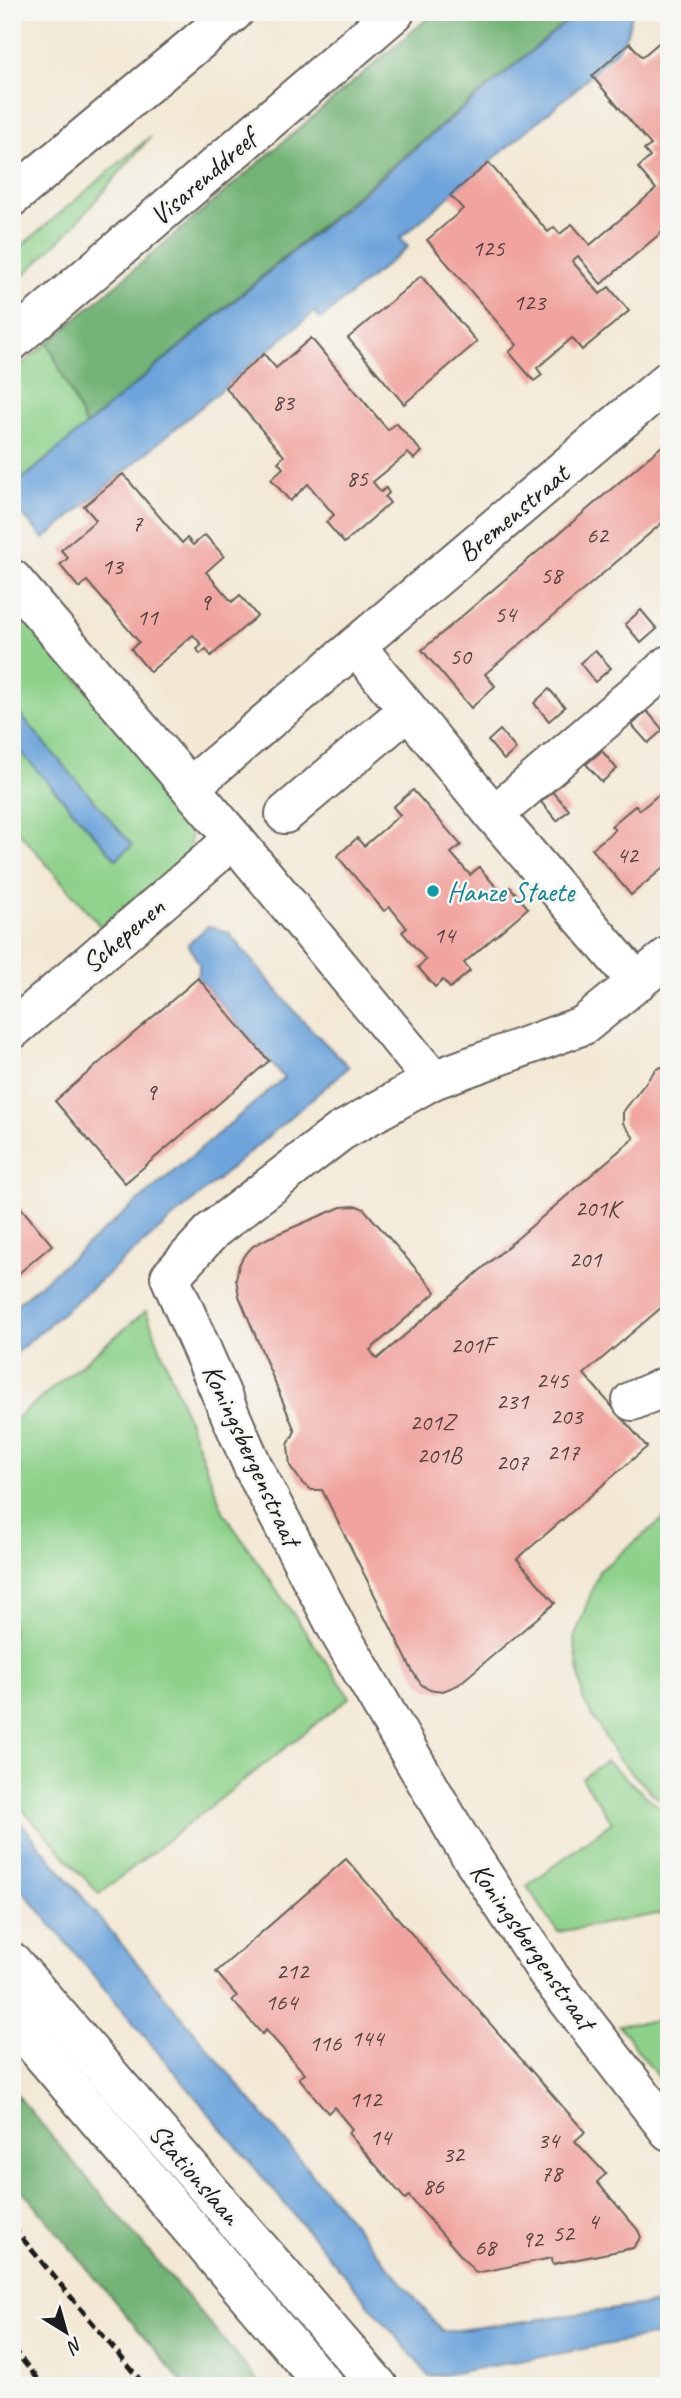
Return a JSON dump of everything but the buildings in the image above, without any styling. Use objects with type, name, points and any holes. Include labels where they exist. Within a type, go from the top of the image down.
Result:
[{"type":"street","points":[[12,197],[234,12]]},
{"type":"street","name":"Visarenddreef","points":[[12,341],[395,12]]},
{"type":"street","name":"Bremenstraat","points":[[190,787],[669,380]]},
{"type":"street","points":[[12,579],[234,839],[433,1080]]},
{"type":"street","points":[[356,646],[494,815],[637,982]]},
{"type":"street","points":[[494,815],[669,665]]},
{"type":"street","points":[[285,814],[408,710]]},
{"type":"street","name":"Schepenen","points":[[12,1030],[234,839]]},
{"type":"street","name":"Koningsbergenstraat","points":[[669,956],[584,1024],[433,1080],[340,1132],[213,1230],[170,1277],[254,1469],[339,1632],[444,1812],[550,1977],[669,2131]]},
{"type":"street","points":[[632,1401],[669,1385]]},
{"type":"street","name":"Stationslaan","points":[[12,1962],[378,2386]]},
{"type":"street","name":"Stationslaan","points":[[12,2019],[326,2386]]},
{"type":"green space","points":[[435,12],[578,12],[364,189],[86,426],[48,343]]},
{"type":"green space","points":[[151,136],[72,228],[12,287],[12,254]]},
{"type":"green space","points":[[48,343],[86,426],[12,488],[12,373]]},
{"type":"green space","points":[[12,604],[193,812],[189,855],[101,927],[12,824],[12,742],[116,859],[132,846],[12,705]]},
{"type":"green space","points":[[146,1311],[224,1513],[350,1697],[99,1894],[12,1797],[12,1422]]},
{"type":"green space","points":[[669,1514],[669,1804],[655,1796],[618,1759],[583,1700],[574,1639],[599,1571]]},
{"type":"green space","points":[[606,1761],[669,1816],[669,1912],[558,1932],[527,1886],[612,1822],[582,1778]]},
{"type":"green space","points":[[669,2020],[669,2092],[619,2025]]},
{"type":"green space","points":[[12,2089],[262,2386],[185,2386],[12,2178]]},
{"type":"water","points":[[578,12],[632,12],[628,31],[619,48],[576,89],[400,238],[408,247],[321,319],[314,312],[44,539],[12,503],[12,488]]},
{"type":"water","points":[[12,705],[132,845],[116,859],[12,742]]},
{"type":"water","points":[[208,926],[228,932],[300,1018],[349,1067],[12,1356],[12,1308],[284,1078],[198,978],[199,964],[188,944]]},
{"type":"water","points":[[12,1812],[443,2332],[669,2302],[669,2333],[429,2376],[12,1878]]},
{"type":"railway","points":[[12,2226],[145,2386]]},
{"type":"railway","points":[[12,2348],[44,2386]]},
{"type":"place","name":"Hanze Staete","points":[[433,891]]}]
